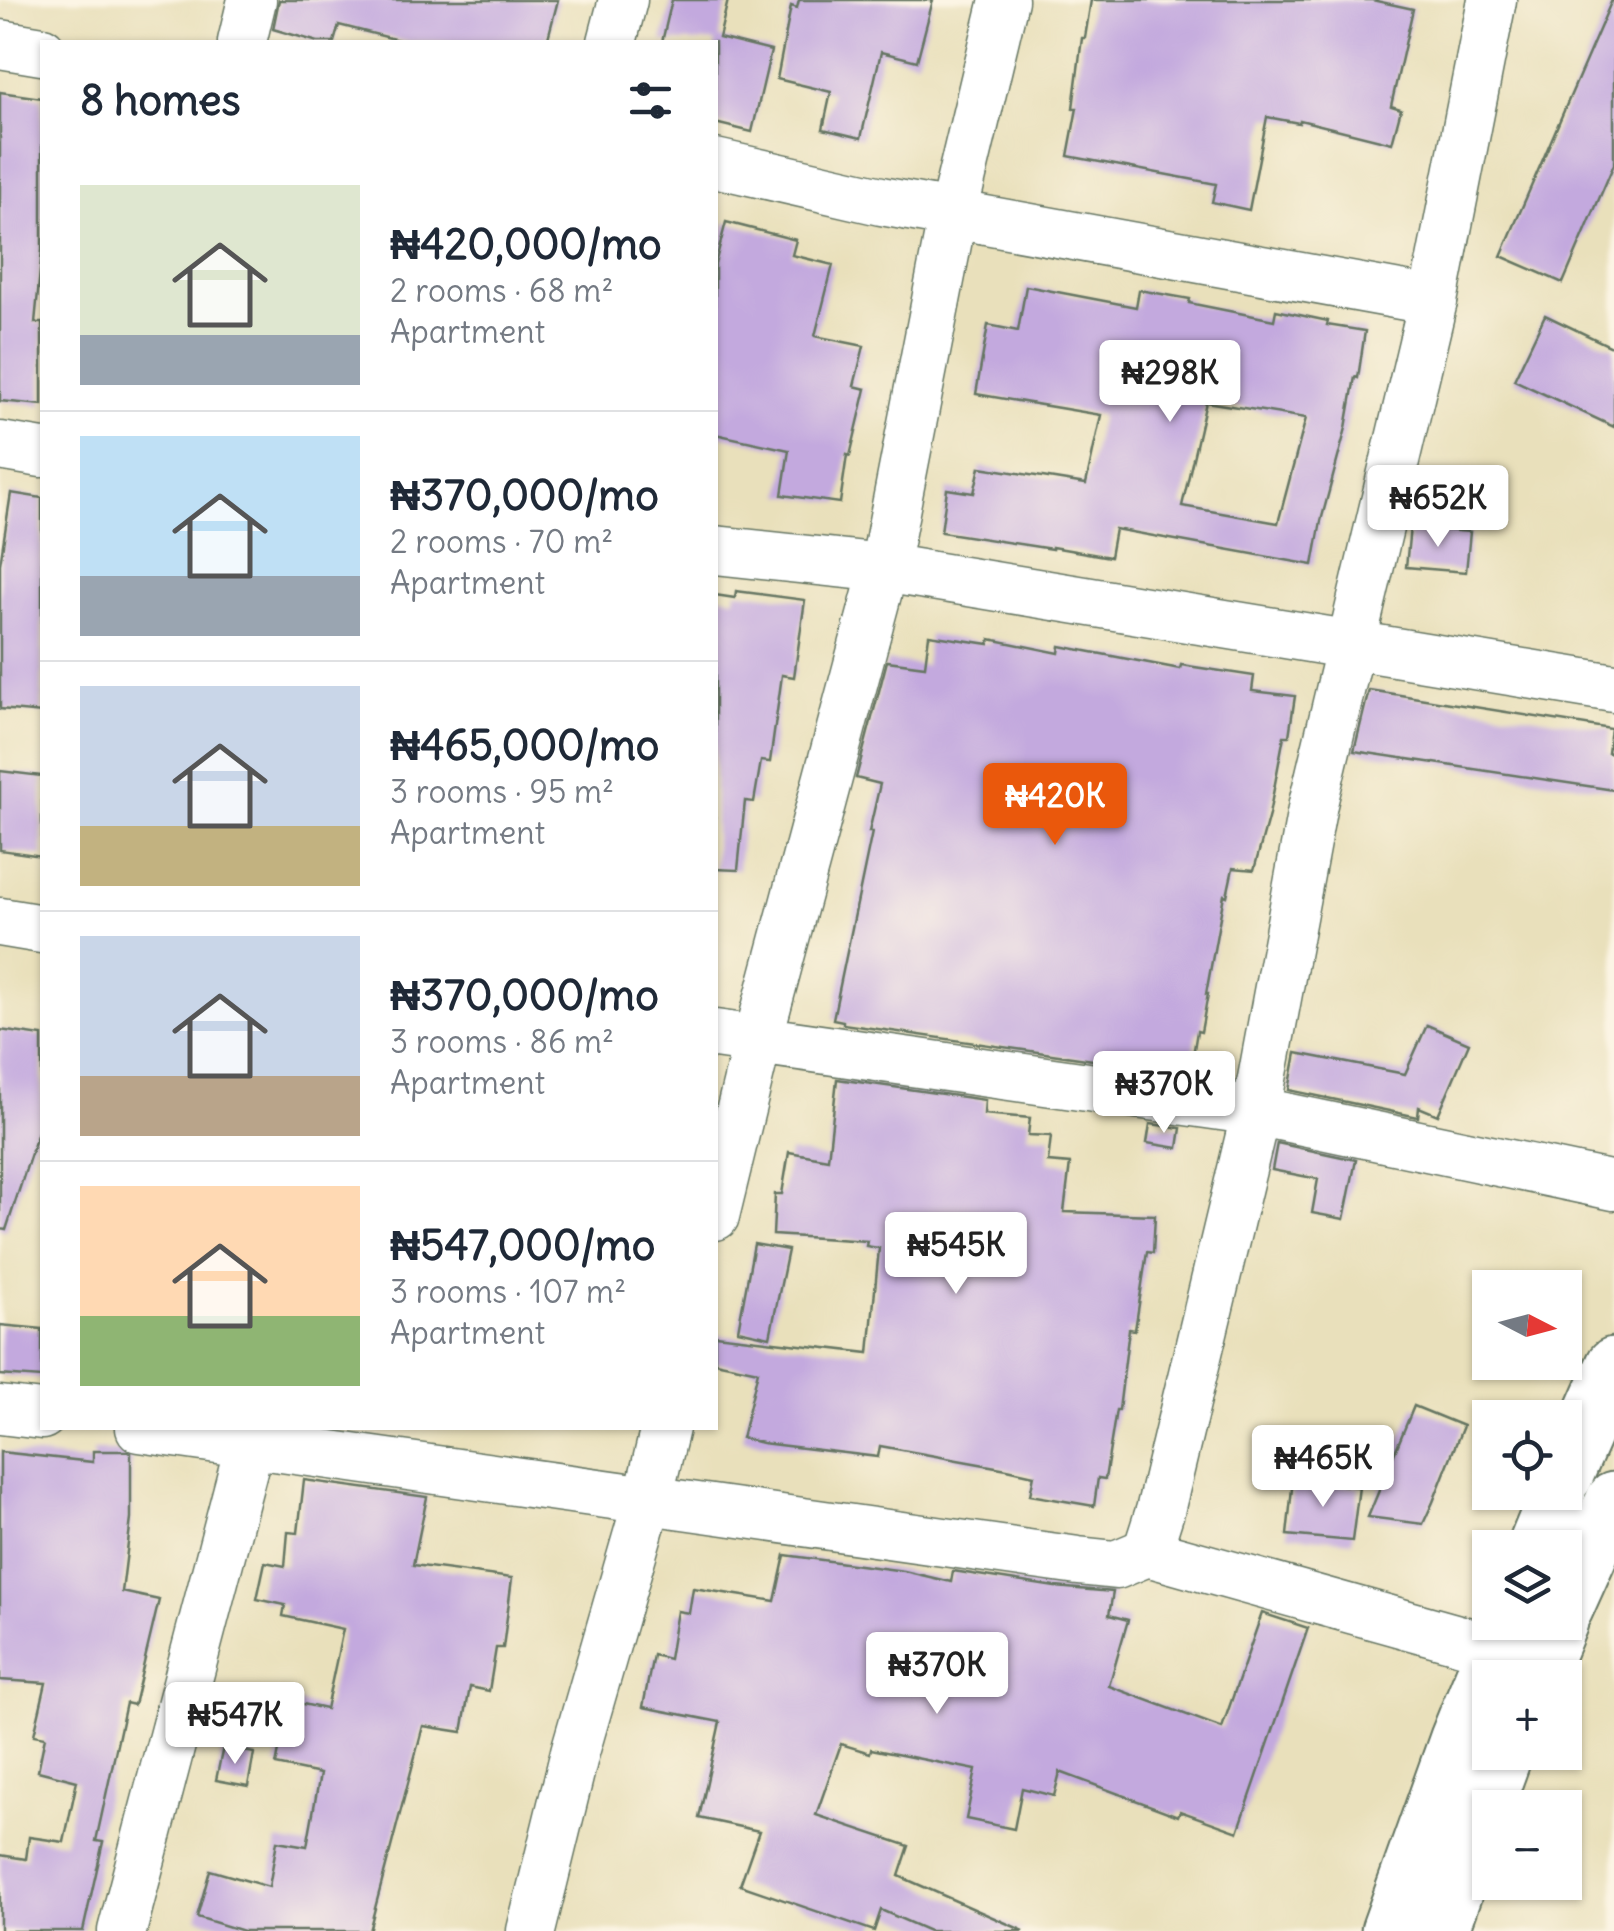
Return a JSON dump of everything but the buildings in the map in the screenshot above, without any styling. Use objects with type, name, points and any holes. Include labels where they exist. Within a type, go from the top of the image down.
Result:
[{"type":"highway","points":[[1582,1437],[1614,1365]]},
{"type":"highway","points":[[1582,1572],[1614,1500]]},
{"type":"highway","points":[[1388,1931],[1458,1738],[1512,1650]]},
{"type":"highway","points":[[1440,1931],[1498,1770]]},
{"type":"street","points":[[242,40],[252,0]]},
{"type":"street","points":[[613,40],[623,0]]},
{"type":"street","points":[[718,1190],[736,1036],[884,568],[953,214],[1004,0]]},
{"type":"street","points":[[1148,1552],[1256,1111],[1313,804],[1433,302],[1492,0]]},
{"type":"street","points":[[0,44],[40,50]]},
{"type":"street","points":[[718,164],[880,201],[1433,302]]},
{"type":"street","points":[[0,446],[40,453]]},
{"type":"street","points":[[718,550],[884,568],[1614,688]]},
{"type":"street","points":[[0,922],[40,929]]},
{"type":"street","points":[[736,1036],[1256,1111],[1614,1186]]},
{"type":"street","points":[[0,1410],[40,1415]]},
{"type":"street","points":[[172,1430],[252,1435],[648,1499],[1078,1561],[1116,1565],[1148,1552],[1512,1650]]},
{"type":"street","points":[[531,1931],[575,1752],[665,1430]]},
{"type":"street","points":[[122,1931],[252,1435]]}]
